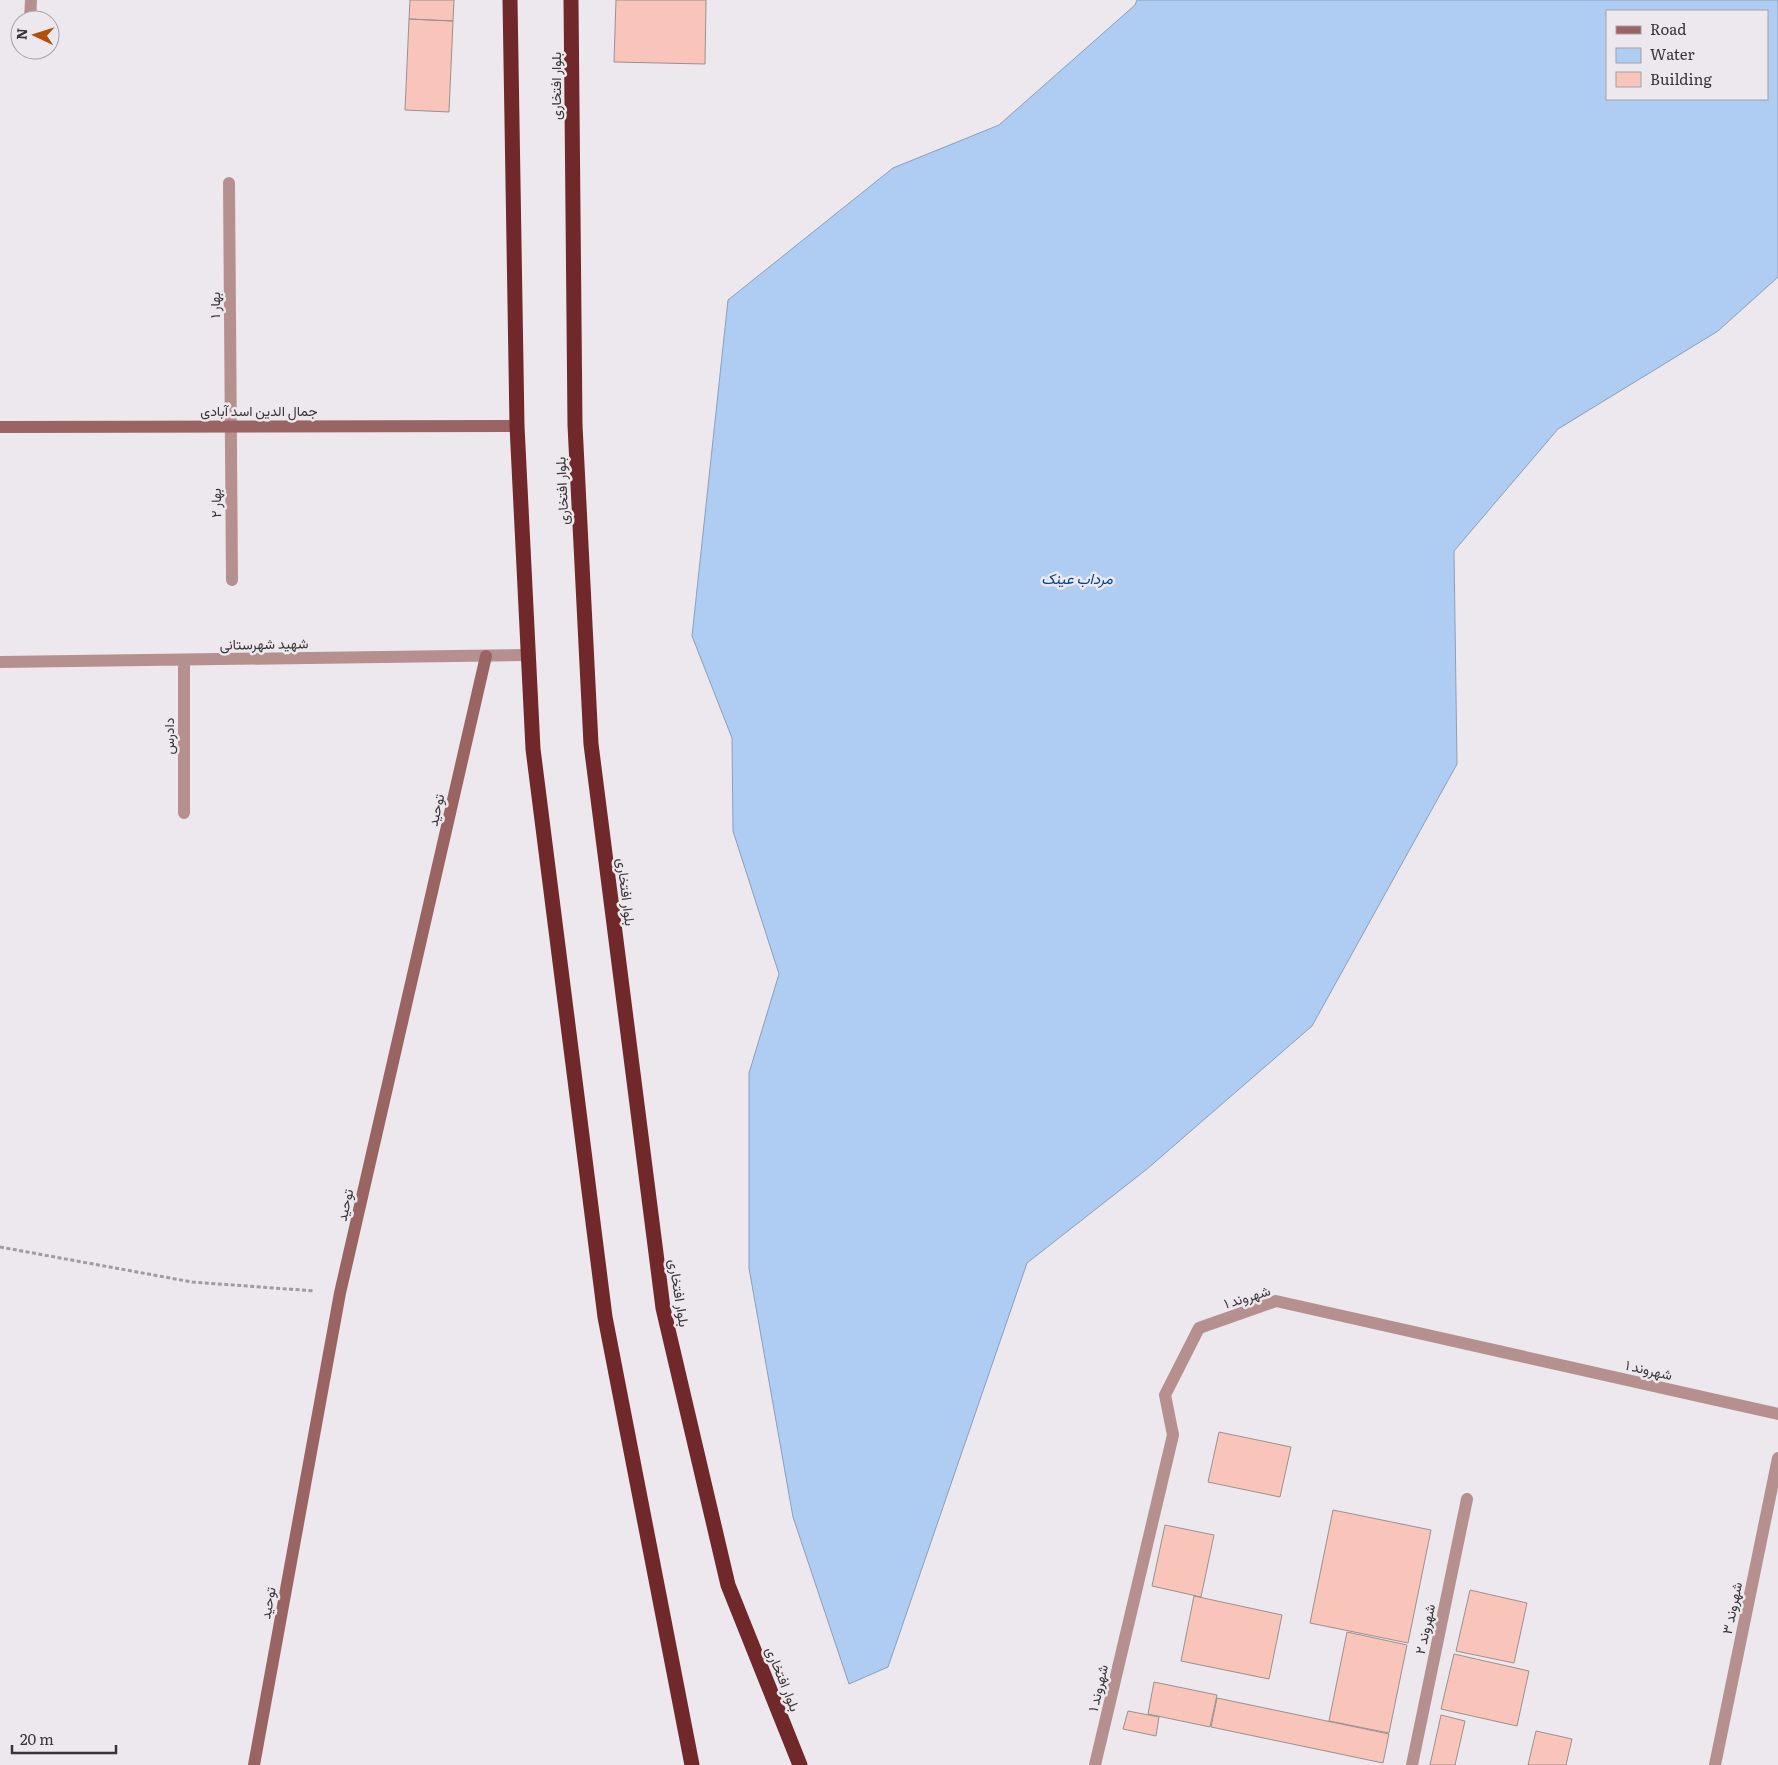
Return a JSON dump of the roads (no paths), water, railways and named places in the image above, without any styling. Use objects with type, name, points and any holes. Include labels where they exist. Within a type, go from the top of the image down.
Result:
[{"type":"highway","points":[[510,0],[517,426],[533,749],[606,1317],[692,1765]]},
{"type":"highway","name":"بلوار افتخاری","points":[[571,0],[575,425],[591,744],[663,1308],[728,1585],[800,1765]]},
{"type":"street","name":"بهار ۱","points":[[229,183],[230,426]]},
{"type":"street","name":"بهار ۲","points":[[230,426],[232,580]]},
{"type":"street","name":"جمال الدین اسد آبادی","points":[[0,427],[517,426]]},
{"type":"street","name":"شهید شهرستانی","points":[[0,662],[528,655]]},
{"type":"street","name":"توحید","points":[[254,1765],[340,1293],[486,656]]},
{"type":"street","name":"دادرس","points":[[184,660],[184,813]]},
{"type":"street","name":"شهروند ۱","points":[[1095,1765],[1173,1435],[1165,1396],[1199,1328],[1276,1302],[1778,1414]]},
{"type":"street","name":"شهروند ۳","points":[[1715,1765],[1778,1458]]},
{"type":"street","name":"شهروند ۲","points":[[1412,1765],[1468,1499]]},
{"type":"water","name":"مرداب عینک","points":[[1137,0],[1778,0],[1778,277],[1718,331],[1558,429],[1454,551],[1457,764],[1312,1026],[1147,1169],[1027,1263],[888,1667],[849,1684],[793,1517],[749,1268],[749,1073],[779,974],[733,831],[732,738],[692,636],[728,300],[893,168],[999,125],[1135,5]]}]
